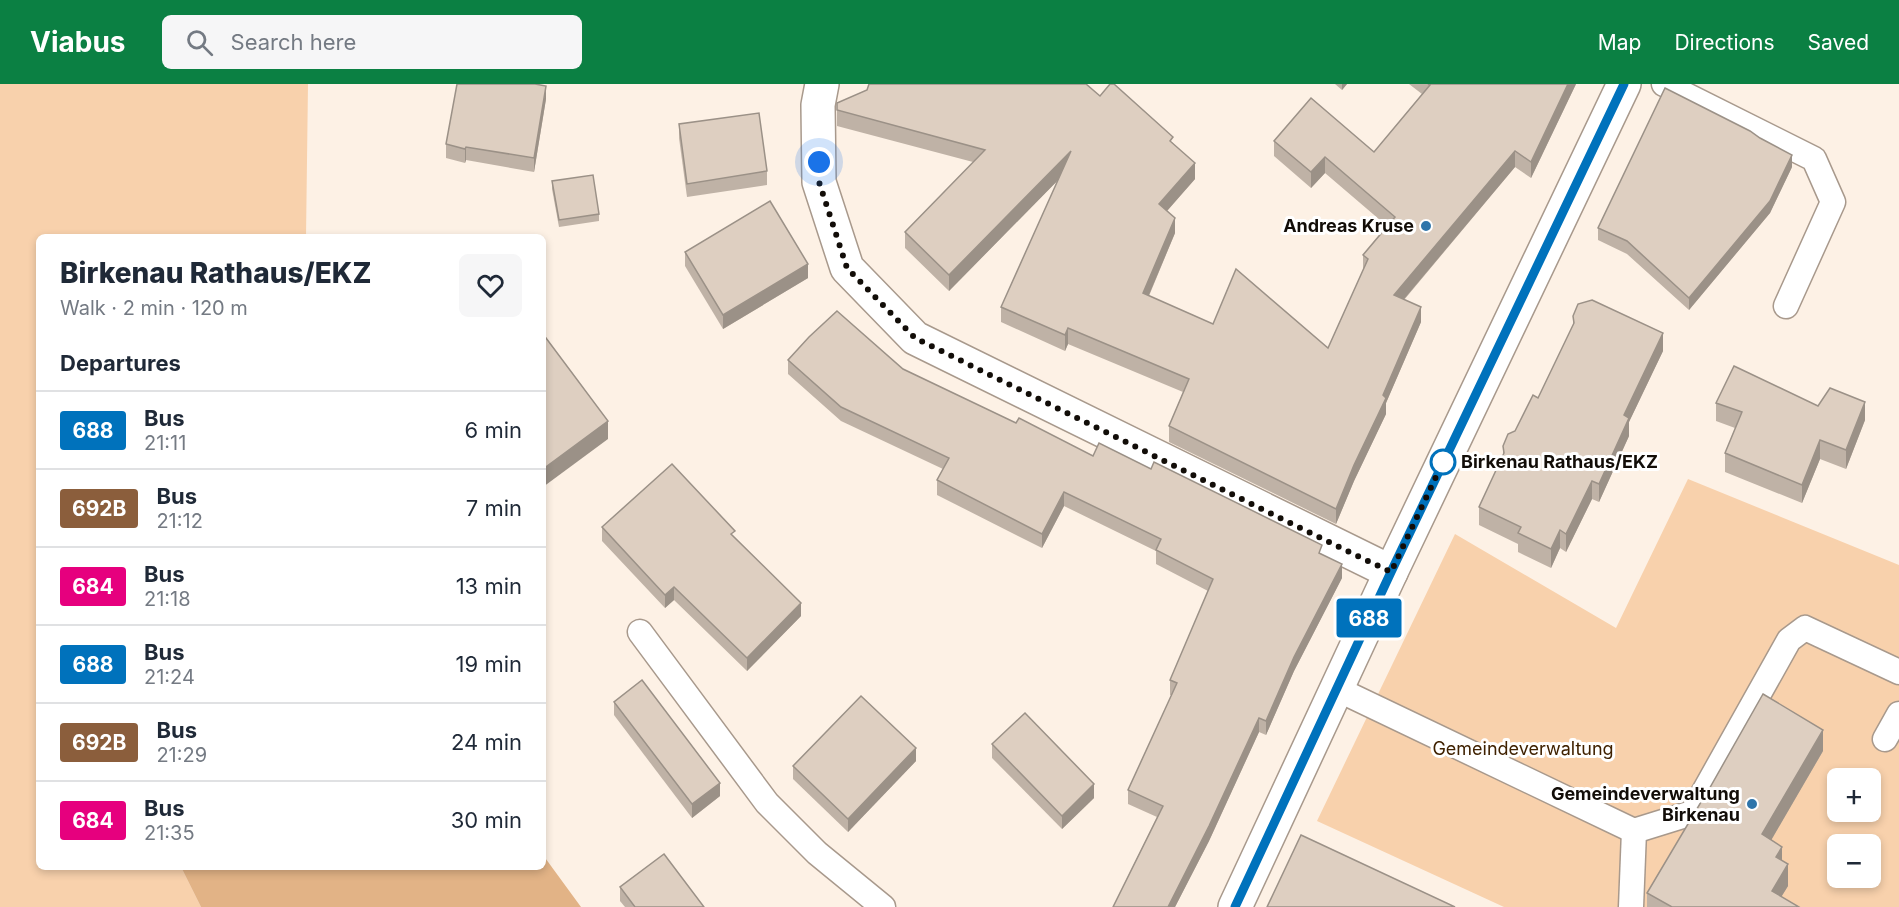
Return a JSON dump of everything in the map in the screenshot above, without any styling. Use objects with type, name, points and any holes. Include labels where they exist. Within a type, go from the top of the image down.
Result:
[{"type":"main road","points":[[822,84],[818,105],[819,182],[847,268],[915,338],[1391,572]]},
{"type":"main road","points":[[1235,907],[1391,572],[1624,84]]},
{"type":"lane","points":[[1664,84],[1814,159],[1833,202],[1786,306]]},
{"type":"lane","points":[[1337,689],[1634,831],[1692,813],[1789,640],[1805,628],[1899,672]]},
{"type":"lane","points":[[640,632],[767,803],[817,853],[883,907]]},
{"type":"lane","points":[[1885,739],[1899,714]]},
{"type":"lane","points":[[1631,907],[1634,831]]},
{"type":"green space","points":[[0,84],[308,84],[306,234],[36,234],[36,870],[182,870],[201,907],[0,907]]},
{"type":"green space","name":"Gemeindeverwaltung","points":[[1688,479],[1899,565],[1899,907],[1504,907],[1317,821],[1455,534],[1616,628]]},
{"type":"shaded area","points":[[546,859],[581,907],[201,907],[182,870],[546,870]]},
{"type":"building","points":[[457,84],[546,86],[534,158],[466,147],[465,149],[446,144]]},
{"type":"building","points":[[869,84],[1086,84],[1100,96],[1110,84],[1114,84],[1173,137],[1170,141],[1195,163],[1159,204],[1175,218],[1143,293],[1213,324],[1236,269],[1328,348],[1368,259],[1363,255],[1395,217],[1325,157],[1311,172],[1274,141],[1311,98],[1374,152],[1430,85],[1428,84],[1568,84],[1531,162],[1515,151],[1394,295],[1421,307],[1383,395],[1386,398],[1336,509],[1169,426],[1189,379],[1068,328],[1065,335],[1001,307],[1071,151],[949,275],[905,232],[985,150],[837,110],[837,103],[867,90]]},
{"type":"building","points":[[1665,88],[1792,155],[1770,201],[1689,298],[1627,241],[1598,228]]},
{"type":"building","points":[[759,113],[767,171],[687,184],[679,124]]},
{"type":"building","points":[[593,175],[599,214],[559,220],[552,181]]},
{"type":"building","points":[[770,201],[808,264],[723,315],[685,252]]},
{"type":"building","points":[[1592,300],[1663,333],[1624,415],[1629,418],[1599,484],[1592,481],[1566,534],[1560,530],[1551,549],[1518,533],[1521,527],[1479,507],[1504,453],[1503,446],[1508,434],[1515,431],[1533,395],[1538,398],[1574,323],[1573,316],[1578,304]]},
{"type":"building","points":[[837,311],[903,369],[1016,423],[1019,418],[1093,456],[1099,443],[1151,469],[1154,462],[1322,545],[1319,553],[1342,564],[1294,657],[1266,721],[1259,718],[1209,826],[1168,907],[1113,907],[1163,806],[1128,790],[1177,683],[1170,680],[1213,579],[1156,550],[1161,539],[1064,492],[1042,534],[937,480],[949,458],[841,407],[788,360]]},
{"type":"building","points":[[546,338],[608,421],[546,467]]},
{"type":"building","points":[[1734,366],[1818,406],[1830,388],[1865,402],[1846,450],[1820,440],[1802,485],[1725,453],[1742,412],[1716,403]]},
{"type":"building","points":[[672,464],[735,531],[731,534],[801,603],[747,658],[674,587],[665,595],[602,527]]},
{"type":"building","points":[[642,680],[720,783],[692,804],[614,702]]},
{"type":"building","name":"Gemeindeverwaltung Birkenau","points":[[1763,694],[1823,730],[1762,834],[1782,847],[1776,857],[1788,864],[1772,891],[1799,907],[1672,907],[1647,893]]},
{"type":"building","points":[[861,696],[916,748],[848,819],[793,766]]},
{"type":"building","points":[[1025,713],[1094,784],[1062,816],[992,744]]},
{"type":"building","points":[[1301,835],[1455,907],[1267,907]]},
{"type":"building","points":[[664,854],[704,907],[635,907],[620,887]]},
{"type":"bus line","name":"688","points":[[1235,907],[1391,572],[1624,84]]},
{"type":"place","name":"Andreas Kruse","points":[[1426,226]]},
{"type":"place","name":"Birkenau Rathaus/EKZ","points":[[1443,462]]},
{"type":"place","name":"Gemeindeverwaltung Birkenau","points":[[1752,804]]},
{"type":"route","points":[[819,162],[819,182],[847,268],[915,338],[1341,548],[1391,572],[1443,462]]}]
